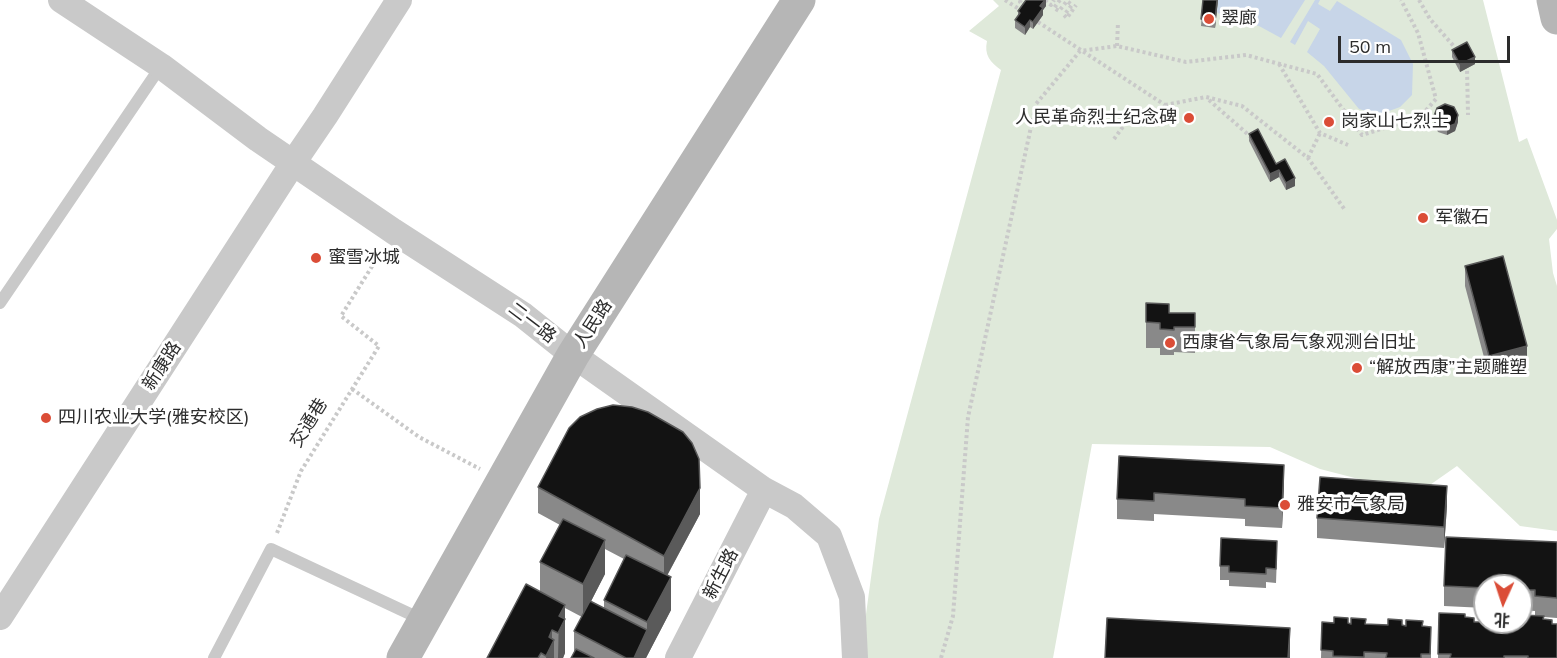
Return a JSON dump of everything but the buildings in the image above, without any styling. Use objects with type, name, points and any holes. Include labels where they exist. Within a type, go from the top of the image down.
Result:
[{"type":"main road","name":"人民路","points":[[403,658],[573,354],[799,0]]},
{"type":"main road","points":[[1553,0],[1557,18]]},
{"type":"street","name":"新康路","points":[[0,617],[399,0]]},
{"type":"street","name":"二一路","points":[[65,1],[161,66],[293,163],[523,315],[573,354],[764,490],[794,506],[829,536],[852,597],[855,658]]},
{"type":"street","name":"新生路","points":[[678,658],[764,490]]},
{"type":"lane","points":[[0,303],[161,66]]},
{"type":"lane","points":[[214,658],[271,549],[424,621]]},
{"type":"path","points":[[1005,0],[1023,12]]},
{"type":"path","points":[[1021,0],[1020,2],[1024,5],[1028,0]]},
{"type":"path","points":[[1047,0],[1051,5],[1054,0]]},
{"type":"path","points":[[1060,0],[1054,8],[1059,11],[1067,1],[1072,5],[1064,15],[1067,18],[1076,5]]},
{"type":"path","points":[[941,658],[953,616],[968,417],[1036,104],[1080,51],[1117,46],[1186,62],[1246,56],[1317,74],[1362,135],[1420,117],[1436,99],[1418,33],[1401,0]]},
{"type":"path","points":[[1419,0],[1430,19],[1460,53]]},
{"type":"path","points":[[1038,22],[1165,105],[1206,98],[1242,106],[1308,158],[1345,210]]},
{"type":"path","points":[[1117,46],[1118,22]]},
{"type":"path","points":[[1464,60],[1467,68],[1468,115]]},
{"type":"path","points":[[1278,64],[1320,132],[1348,146]]},
{"type":"path","points":[[1206,98],[1253,139]]},
{"type":"path","points":[[1114,139],[1133,114],[1157,118],[1165,105]]},
{"type":"path","points":[[1308,158],[1320,132]]},
{"type":"path","name":"交通巷","points":[[271,549],[301,471],[379,346],[341,316],[393,231]]},
{"type":"path","points":[[351,389],[419,437],[481,470]]},
{"type":"green space","points":[[993,0],[1483,0],[1519,142],[1527,138],[1557,220],[1557,229],[1549,239],[1557,286],[1557,531],[1520,526],[1457,466],[1417,494],[1320,469],[1270,447],[1092,444],[1053,658],[860,658],[879,519],[1001,70],[989,58],[986,50],[987,41],[969,31],[999,6]]},
{"type":"water","points":[[1218,0],[1305,0],[1281,38],[1259,26],[1221,16],[1217,12]]},
{"type":"water","points":[[1315,0],[1320,0],[1318,4],[1330,11],[1337,1],[1401,40],[1413,64],[1412,95],[1400,107],[1377,114],[1359,109],[1324,66],[1307,52],[1320,29],[1308,21],[1295,45],[1290,42]]},
{"type":"place","name":"翠廊","points":[[1209,19]]},
{"type":"place","name":"人民革命烈士纪念碑","points":[[1189,118]]},
{"type":"place","name":"岗家山七烈士","points":[[1329,122]]},
{"type":"place","name":"军徽石","points":[[1423,218]]},
{"type":"place","name":"蜜雪冰城","points":[[316,258]]},
{"type":"place","name":"西康省气象局气象观测台旧址","points":[[1170,343]]},
{"type":"place","name":"“解放西康”主题雕塑","points":[[1357,368]]},
{"type":"place","name":"四川农业大学(雅安校区)","points":[[46,418]]},
{"type":"place","name":"雅安市气象局","points":[[1285,505]]}]
